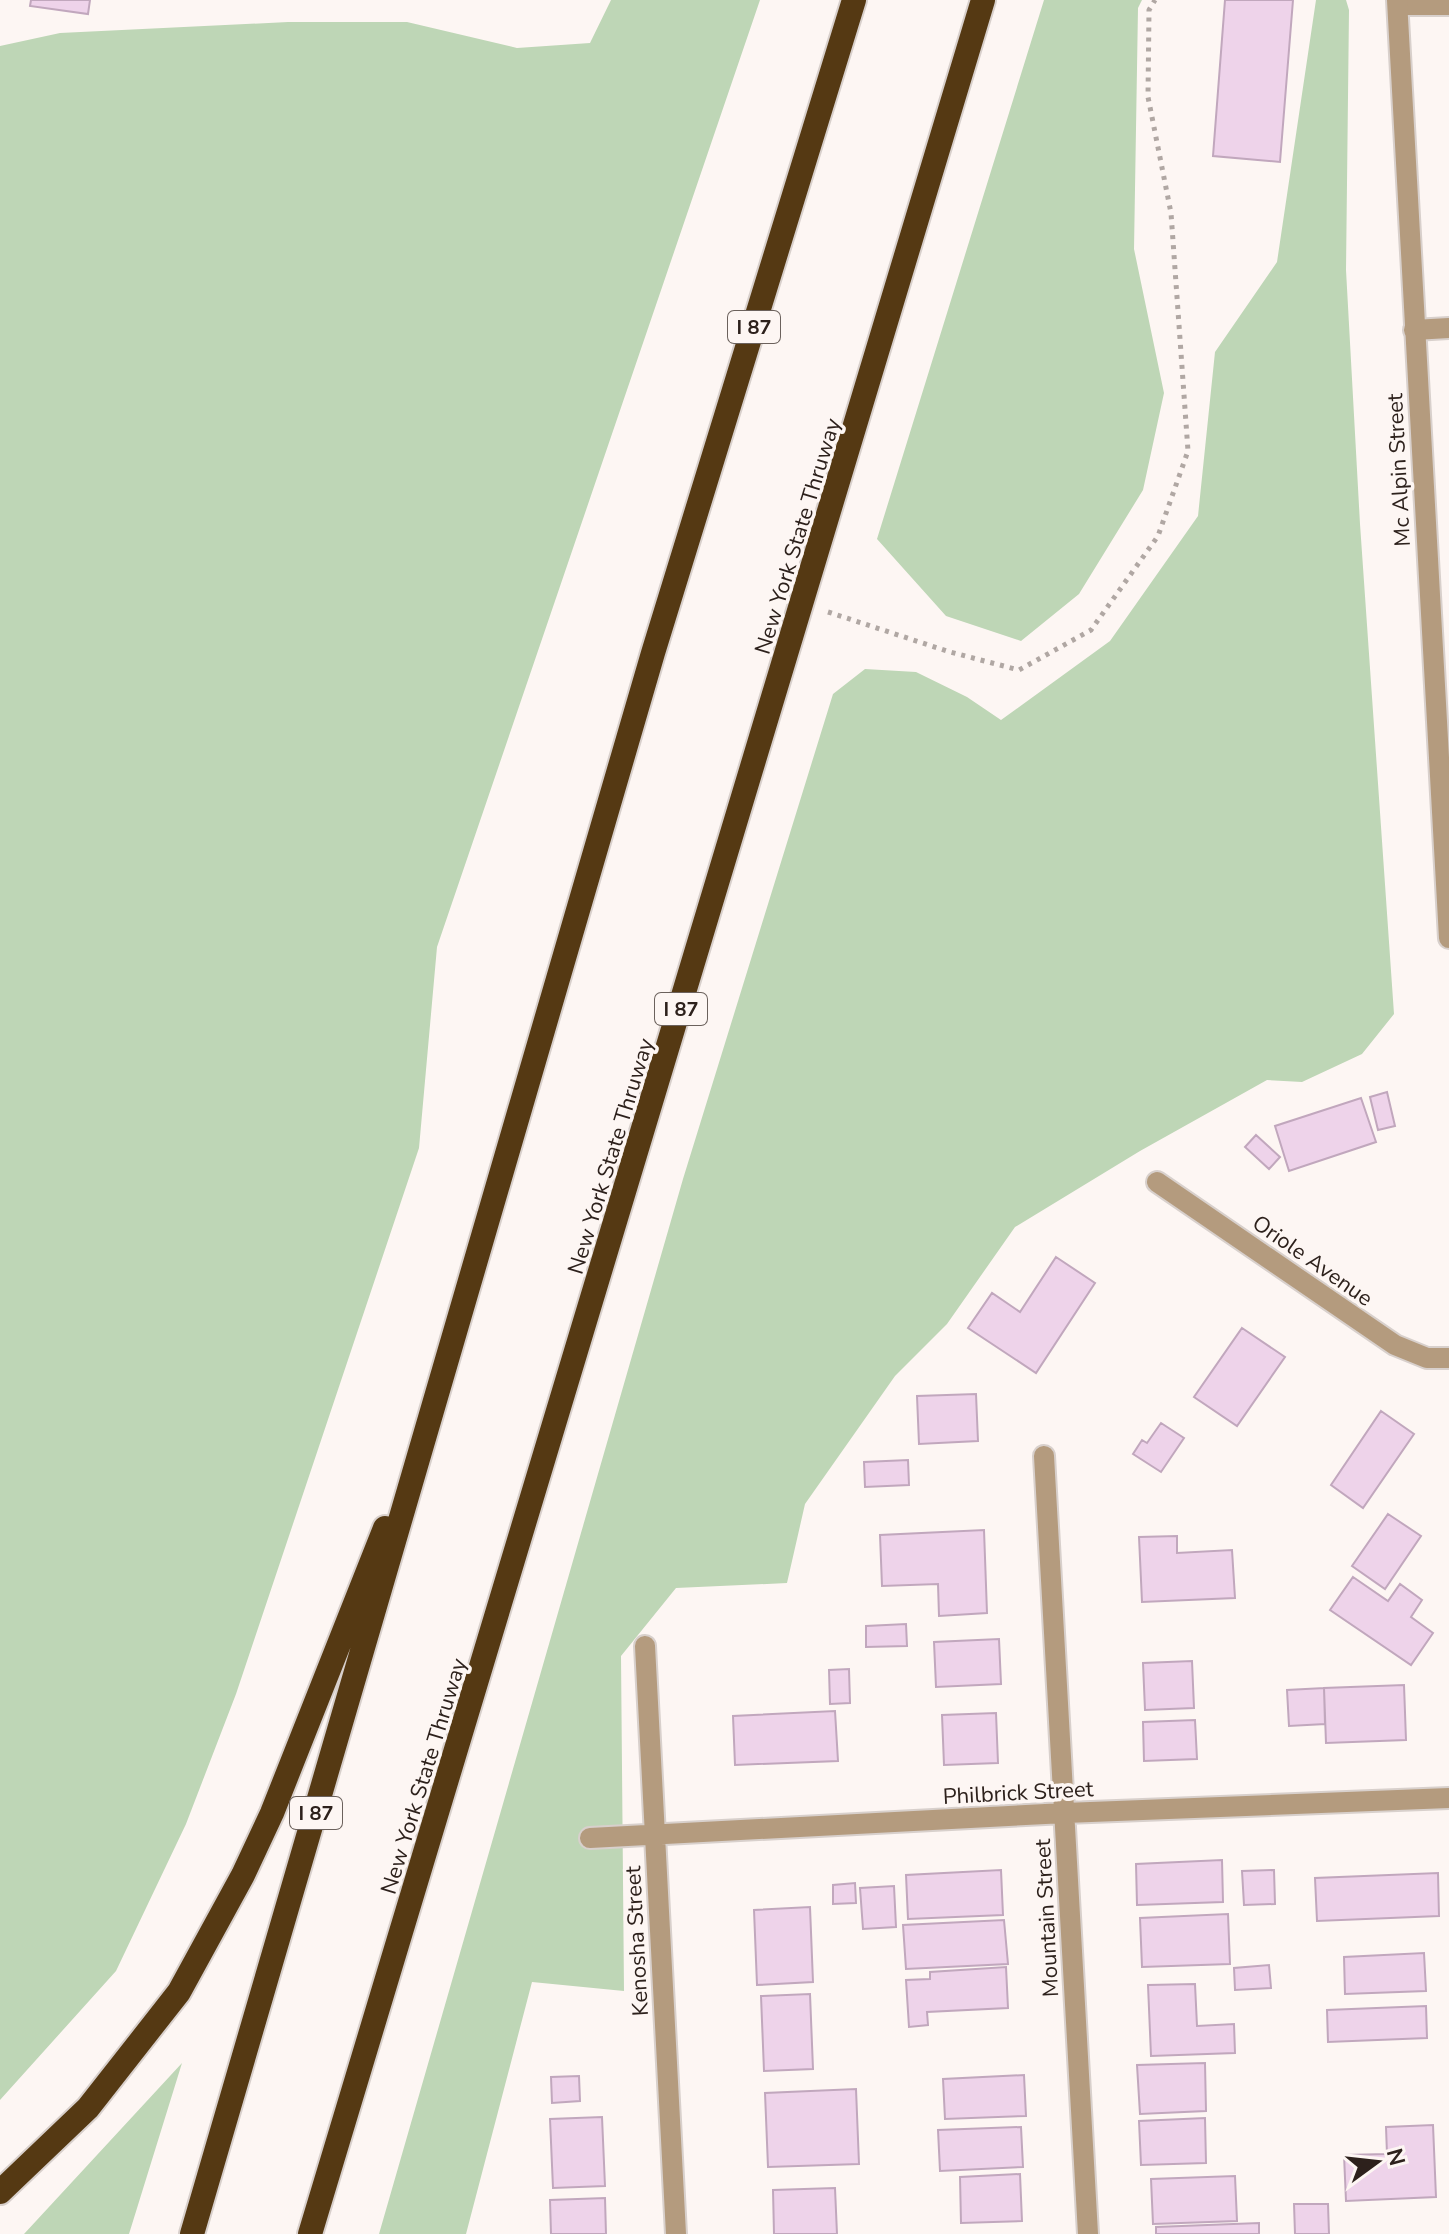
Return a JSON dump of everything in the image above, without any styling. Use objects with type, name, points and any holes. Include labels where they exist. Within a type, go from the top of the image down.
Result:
[{"type":"highway","name":"I 87","points":[[192,2234],[653,653],[854,0]]},
{"type":"highway","name":"New York State Thruway","points":[[310,2234],[804,603],[983,0]]},
{"type":"highway","points":[[0,2192],[88,2108],[179,1992],[243,1875],[272,1813],[440,1391]]},
{"type":"highway","points":[[326,2234],[377,2018]]},
{"type":"street","name":"Mc Alpin Street","points":[[1397,3],[1449,938]]},
{"type":"street","points":[[1414,330],[1449,328]]},
{"type":"street","name":"Oriole Avenue","points":[[1157,1182],[1395,1345],[1427,1358],[1449,1358]]},
{"type":"street","name":"Mountain Street","points":[[1044,1456],[1088,2234]]},
{"type":"street","name":"Kenosha Street","points":[[645,1646],[676,2234]]},
{"type":"street","name":"Philbrick Street","points":[[590,1838],[1065,1813],[1449,1798]]},
{"type":"lane","points":[[1397,3],[1449,6]]},
{"type":"path","points":[[804,603],[950,652],[1019,670],[1091,630],[1158,536],[1188,451],[1171,213],[1148,97],[1149,10],[1155,0]]},
{"type":"green space","points":[[611,0],[760,0],[437,947],[419,1148],[236,1694],[186,1824],[116,1971],[0,2100],[0,46],[60,33],[288,22],[407,22],[517,48],[590,43]]},
{"type":"green space","points":[[1044,0],[1142,0],[1138,8],[1134,249],[1164,393],[1143,490],[1079,594],[1021,641],[946,616],[877,539]]},
{"type":"green space","points":[[1316,0],[1346,0],[1349,10],[1346,270],[1394,1014],[1362,1054],[1302,1082],[1267,1080],[1140,1151],[1015,1227],[947,1324],[895,1376],[805,1504],[787,1583],[676,1588],[621,1656],[624,1991],[532,1982],[466,2234],[379,2234],[683,1179],[833,694],[865,669],[916,672],[967,697],[1001,720],[1110,641],[1198,516],[1215,352],[1277,262]]},
{"type":"green space","points":[[182,2063],[129,2234],[24,2234]]},
{"type":"building","points":[[31,0],[90,0],[88,14],[30,6]]},
{"type":"building","points":[[1225,0],[1293,0],[1280,162],[1213,156]]},
{"type":"building","points":[[1387,1092],[1395,1126],[1378,1130],[1370,1097]]},
{"type":"building","points":[[1361,1098],[1376,1142],[1289,1171],[1275,1126]]},
{"type":"building","points":[[1256,1135],[1280,1157],[1269,1169],[1245,1147]]},
{"type":"building","points":[[1056,1257],[1095,1283],[1036,1373],[968,1328],[992,1293],[1020,1312]]},
{"type":"building","points":[[1242,1328],[1285,1357],[1237,1426],[1194,1397]]},
{"type":"building","points":[[976,1394],[978,1441],[919,1444],[917,1396]]},
{"type":"building","points":[[1381,1411],[1414,1434],[1363,1508],[1331,1485]]},
{"type":"building","points":[[1161,1423],[1184,1438],[1161,1472],[1133,1454],[1142,1440],[1147,1443]]},
{"type":"building","points":[[908,1460],[909,1485],[865,1487],[864,1462]]},
{"type":"building","points":[[1388,1514],[1421,1536],[1385,1589],[1352,1566]]},
{"type":"building","points":[[984,1530],[987,1613],[939,1616],[938,1584],[882,1586],[880,1535]]},
{"type":"building","points":[[1177,1536],[1177,1553],[1232,1550],[1235,1598],[1142,1602],[1139,1537]]},
{"type":"building","points":[[1353,1577],[1388,1601],[1400,1584],[1422,1600],[1411,1617],[1433,1633],[1411,1665],[1330,1610]]},
{"type":"building","points":[[906,1624],[907,1646],[866,1647],[866,1626]]},
{"type":"building","points":[[999,1639],[1001,1684],[936,1687],[934,1642]]},
{"type":"building","points":[[1192,1661],[1194,1708],[1145,1710],[1143,1663]]},
{"type":"building","points":[[849,1669],[850,1703],[830,1704],[829,1670]]},
{"type":"building","points":[[1404,1685],[1406,1740],[1326,1743],[1324,1688]]},
{"type":"building","points":[[1324,1688],[1325,1724],[1289,1726],[1287,1690]]},
{"type":"building","points":[[835,1711],[838,1761],[735,1765],[733,1716]]},
{"type":"building","points":[[996,1713],[998,1763],[944,1765],[942,1715]]},
{"type":"building","points":[[1195,1720],[1197,1759],[1144,1761],[1143,1722]]},
{"type":"building","points":[[1222,1860],[1223,1902],[1137,1905],[1136,1864]]},
{"type":"building","points":[[1001,1870],[1003,1915],[908,1919],[906,1875]]},
{"type":"building","points":[[1274,1870],[1275,1904],[1244,1905],[1242,1871]]},
{"type":"building","points":[[1438,1873],[1439,1916],[1317,1921],[1315,1878]]},
{"type":"building","points":[[855,1883],[856,1903],[833,1904],[833,1885]]},
{"type":"building","points":[[894,1886],[896,1927],[863,1929],[860,1888]]},
{"type":"building","points":[[810,1907],[813,1982],[757,1985],[754,1910]]},
{"type":"building","points":[[1228,1914],[1230,1964],[1142,1967],[1140,1918]]},
{"type":"building","points":[[1004,1920],[1008,1964],[906,1969],[903,1925]]},
{"type":"building","points":[[1424,1953],[1426,1991],[1345,1994],[1344,1957]]},
{"type":"building","points":[[1269,1965],[1271,1988],[1235,1990],[1234,1968]]},
{"type":"building","points":[[1006,1967],[1008,2008],[927,2012],[928,2025],[909,2027],[906,1980],[930,1979],[930,1972]]},
{"type":"building","points":[[1195,1984],[1197,2026],[1234,2024],[1235,2053],[1151,2056],[1148,1985]]},
{"type":"building","points":[[810,1994],[813,2069],[764,2071],[761,1996]]},
{"type":"building","points":[[1426,2006],[1427,2038],[1328,2042],[1327,2010]]},
{"type":"building","points":[[1205,2063],[1206,2111],[1140,2114],[1137,2065]]},
{"type":"building","points":[[1024,2075],[1026,2116],[945,2119],[943,2079]]},
{"type":"building","points":[[579,2076],[580,2101],[552,2103],[551,2077]]},
{"type":"building","points":[[856,2089],[859,2164],[768,2167],[765,2093]]},
{"type":"building","points":[[602,2117],[605,2186],[553,2188],[550,2119]]},
{"type":"building","points":[[1205,2118],[1206,2163],[1141,2165],[1139,2121]]},
{"type":"building","points":[[1433,2125],[1436,2197],[1346,2201],[1344,2155],[1387,2154],[1386,2127]]},
{"type":"building","points":[[1021,2127],[1023,2167],[940,2171],[938,2130]]},
{"type":"building","points":[[1020,2174],[1022,2221],[961,2223],[960,2177]]},
{"type":"building","points":[[1235,2176],[1237,2221],[1153,2224],[1151,2179]]},
{"type":"building","points":[[835,2188],[837,2234],[774,2234],[773,2190]]},
{"type":"building","points":[[605,2198],[606,2234],[551,2234],[550,2200]]},
{"type":"building","points":[[1294,2204],[1328,2204],[1329,2234],[1295,2234]]},
{"type":"building","points":[[1259,2223],[1259,2234],[1156,2234],[1156,2227]]}]
